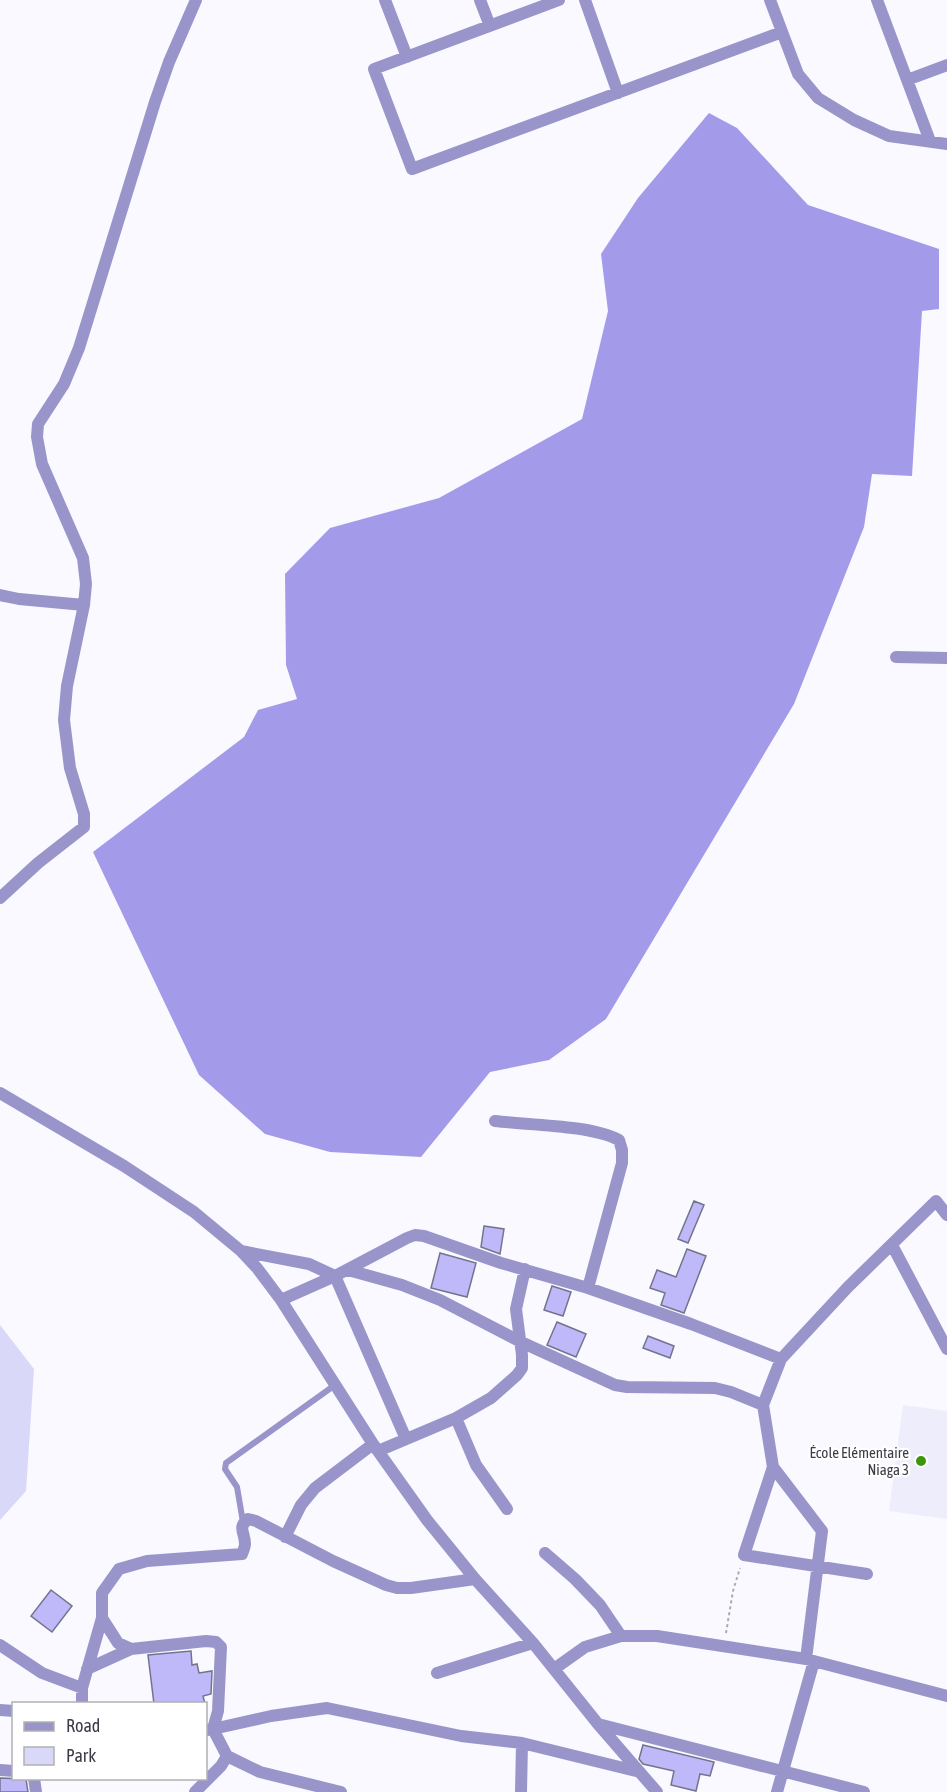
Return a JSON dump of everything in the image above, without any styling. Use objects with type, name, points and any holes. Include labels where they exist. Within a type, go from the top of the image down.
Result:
[{"type":"street","points":[[0,898],[38,863],[84,827],[84,814],[70,768],[64,720],[67,686],[84,605],[86,584],[83,558],[42,464],[37,437],[38,424],[64,384],[79,348],[155,102],[195,0]]},
{"type":"street","points":[[385,0],[407,57]]},
{"type":"street","points":[[480,0],[490,26]]},
{"type":"street","points":[[559,0],[374,69],[412,169],[782,32]]},
{"type":"street","points":[[585,0],[618,93]]},
{"type":"street","points":[[770,0],[798,74],[818,98],[854,120],[889,136],[947,144]]},
{"type":"street","points":[[877,0],[930,141]]},
{"type":"street","points":[[907,80],[947,65]]},
{"type":"street","points":[[0,595],[84,605]]},
{"type":"street","points":[[896,657],[947,658]]},
{"type":"street","points":[[0,1092],[124,1166],[194,1212],[241,1251],[257,1268],[281,1300],[376,1448],[427,1520],[657,1792]]},
{"type":"street","points":[[495,1121],[583,1130],[619,1140],[622,1163],[588,1288]]},
{"type":"street","points":[[867,1574],[744,1555],[773,1467],[763,1405],[782,1359],[848,1287],[936,1201],[947,1215]]},
{"type":"street","points":[[281,1300],[348,1270],[415,1235],[424,1236],[472,1254],[588,1288],[782,1359]]},
{"type":"street","points":[[892,1245],[947,1348]]},
{"type":"street","points":[[241,1251],[309,1264],[335,1276],[406,1439]]},
{"type":"street","points":[[285,1536],[301,1505],[315,1488],[376,1448],[406,1439],[456,1418],[491,1398],[517,1375],[522,1368],[516,1309],[525,1269]]},
{"type":"street","points":[[348,1270],[402,1285],[440,1300],[520,1342],[615,1385],[715,1389],[731,1392],[763,1405]]},
{"type":"street","points":[[456,1418],[476,1465],[507,1509]]},
{"type":"street","points":[[773,1467],[822,1531],[810,1660],[777,1792]]},
{"type":"street","points":[[82,1702],[82,1688],[102,1618],[102,1593],[119,1569],[147,1561],[242,1554],[245,1544],[241,1530],[243,1523],[248,1519],[333,1561],[397,1588],[475,1579]]},
{"type":"street","points":[[545,1553],[600,1605],[621,1636]]},
{"type":"street","points":[[102,1618],[117,1643],[131,1649]]},
{"type":"street","points":[[554,1669],[585,1647],[621,1636],[657,1635],[810,1660],[947,1696]]},
{"type":"street","points":[[87,1669],[131,1649],[216,1641],[221,1647],[218,1711],[209,1730]]},
{"type":"street","points":[[437,1674],[533,1643]]},
{"type":"street","points":[[0,1645],[42,1673],[82,1688]]},
{"type":"street","points":[[209,1730],[271,1716],[327,1708],[461,1736],[522,1743],[640,1772]]},
{"type":"street","points":[[598,1724],[864,1792]]},
{"type":"street","points":[[209,1730],[227,1756],[260,1772],[341,1792]]},
{"type":"street","points":[[521,1792],[522,1743]]},
{"type":"street","points":[[195,1792],[221,1766],[227,1756]]},
{"type":"lane","points":[[243,1523],[237,1488],[225,1469],[226,1463],[335,1385]]},
{"type":"path","points":[[724,1645],[733,1591],[744,1555]]},
{"type":"shaded area","points":[[709,113],[737,128],[808,205],[939,249],[939,309],[922,311],[912,476],[872,474],[864,527],[794,704],[606,1019],[549,1060],[490,1072],[421,1157],[330,1152],[265,1134],[199,1075],[93,852],[244,737],[258,710],[297,699],[286,665],[285,574],[330,528],[439,498],[582,419],[608,311],[601,254],[638,198]]},
{"type":"shaded area","name":"École Elémentaire Niaga 3","points":[[903,1405],[947,1411],[947,1519],[889,1511]]},
{"type":"green space","points":[[0,1325],[34,1369],[26,1491],[0,1520]]},
{"type":"building","points":[[694,1201],[704,1205],[688,1243],[678,1239]]},
{"type":"building","points":[[484,1226],[504,1229],[500,1254],[481,1247]]},
{"type":"building","points":[[687,1249],[706,1256],[684,1313],[661,1305],[665,1293],[650,1288],[657,1270],[676,1277]]},
{"type":"building","points":[[440,1253],[476,1263],[467,1297],[431,1288]]},
{"type":"building","points":[[552,1286],[571,1292],[563,1316],[544,1310]]},
{"type":"building","points":[[557,1322],[586,1334],[576,1357],[547,1345]]},
{"type":"building","points":[[648,1336],[674,1346],[670,1358],[643,1348]]},
{"type":"building","points":[[51,1590],[72,1606],[52,1632],[31,1616]]},
{"type":"building","points":[[191,1651],[192,1665],[197,1664],[199,1673],[212,1671],[211,1694],[203,1696],[204,1702],[154,1702],[148,1655]]},
{"type":"building","points":[[643,1745],[714,1762],[710,1776],[700,1774],[696,1791],[671,1785],[674,1771],[643,1764],[639,1759]]},
{"type":"building","points":[[0,1778],[26,1780],[28,1792],[0,1792]]},
{"type":"place","name":"École Elémentaire Niaga 3","points":[[921,1461]]}]
